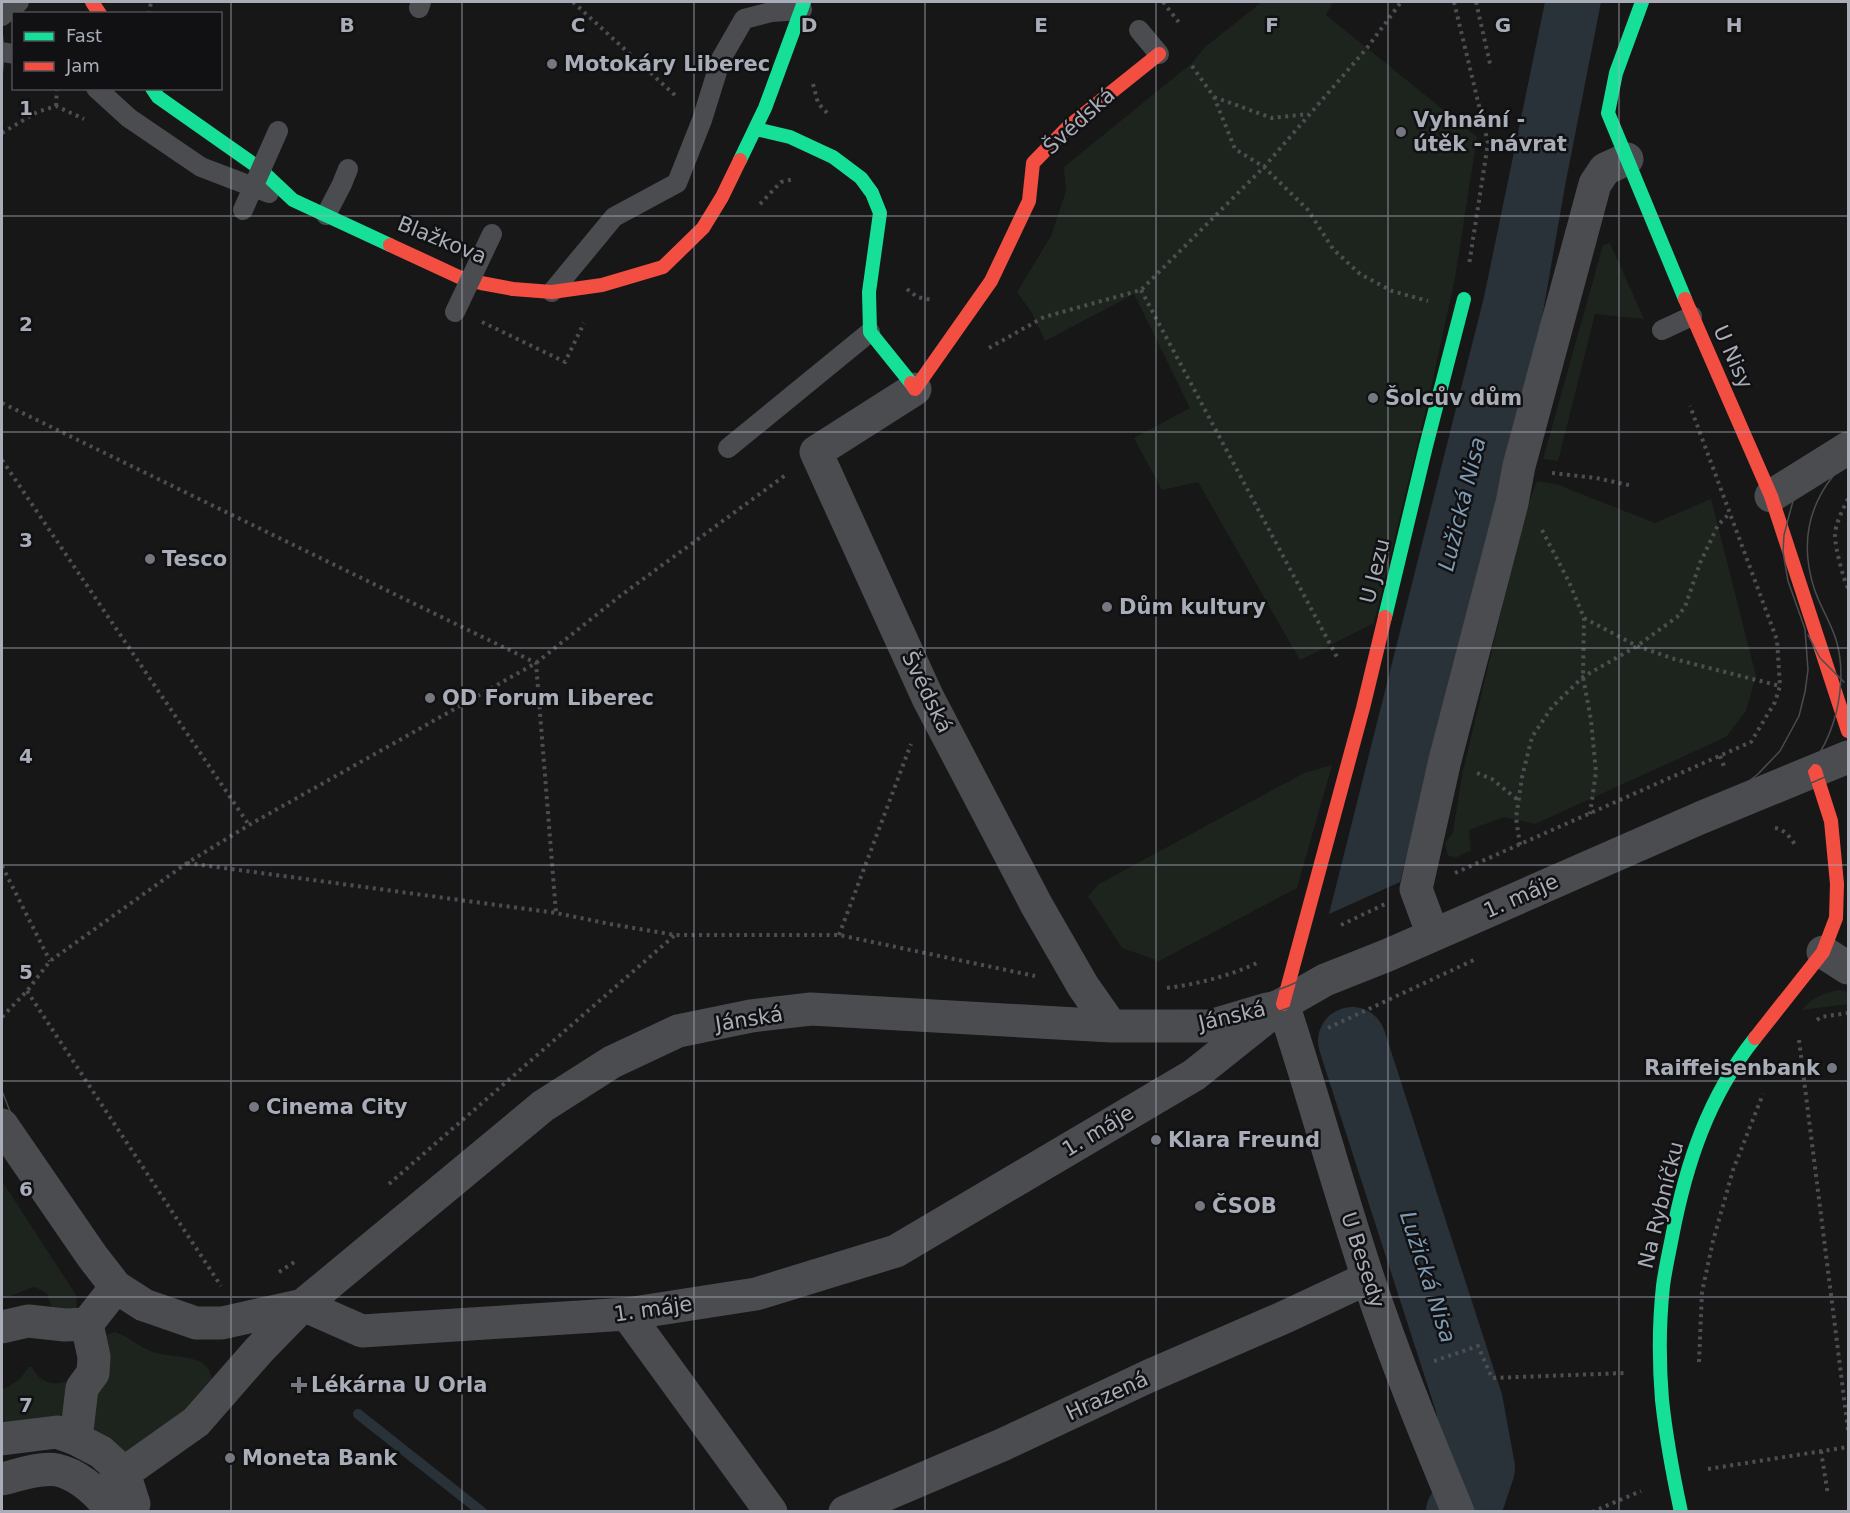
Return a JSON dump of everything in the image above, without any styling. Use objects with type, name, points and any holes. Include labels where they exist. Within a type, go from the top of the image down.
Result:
[{"type":"street","name":"U Nisy","points":[[1642,2],[1616,74],[1608,113],[1692,316],[1771,496],[1848,731]]},
{"type":"street","name":"Blažkova","points":[[153,90],[158,97],[259,168],[293,200],[464,278],[513,290],[552,292],[602,285],[663,267],[703,228],[722,197],[756,129],[803,6]]},
{"type":"street","name":"Švédská","points":[[1111,1026],[1083,986],[1037,906],[928,698],[816,452],[915,389],[991,281],[1029,201],[1033,163],[1068,127],[1159,54]]},
{"type":"street","points":[[756,129],[790,136],[834,157],[861,178],[872,193],[880,213],[869,292],[870,332],[915,389]]},
{"type":"street","points":[[1433,935],[1416,890],[1445,760],[1512,503],[1519,466],[1595,184],[1605,169],[1627,159]]},
{"type":"street","name":"U Jezu","points":[[1283,1004],[1363,708],[1462,304]]},
{"type":"street","points":[[1771,496],[1848,448]]},
{"type":"street","name":"1. máje","points":[[303,1305],[362,1331],[627,1314],[756,1294],[896,1251],[1194,1075],[1283,1004],[1325,980],[1433,935],[1709,813],[1848,757]]},
{"type":"street","name":"Na Rybníčku","points":[[1681,1512],[1662,1400],[1660,1349],[1663,1285],[1681,1192],[1695,1147],[1717,1096],[1744,1052],[1836,960],[1837,884],[1830,821],[1815,771]]},
{"type":"street","name":"Jánská","points":[[116,1504],[124,1473],[196,1422],[260,1349],[303,1305],[543,1106],[612,1062],[678,1031],[751,1016],[811,1009],[1111,1026],[1210,1026],[1283,1004]]},
{"type":"street","name":"U Besedy","points":[[1283,1004],[1368,1278],[1434,1455],[1458,1512]]},
{"type":"street","points":[[2,1125],[116,1287],[144,1305],[196,1323],[222,1323],[303,1305]]},
{"type":"street","name":"Hrazená","points":[[845,1512],[1002,1445],[1368,1278]]},
{"type":"street","points":[[2,1327],[28,1321],[64,1325],[87,1324],[116,1287]]},
{"type":"street","points":[[627,1314],[771,1512]]},
{"type":"street","points":[[76,1439],[82,1388],[93,1372],[94,1357],[87,1324]]},
{"type":"street","points":[[2,1439],[57,1432],[100,1452],[124,1473]]},
{"type":"street","points":[[2,1479],[36,1471],[56,1470],[74,1477],[116,1504]]},
{"type":"lane","points":[[2,16],[20,2]]},
{"type":"lane","points":[[552,292],[614,217],[677,183],[702,120],[721,59],[744,19],[803,6]]},
{"type":"lane","points":[[1139,30],[1159,54]]},
{"type":"lane","points":[[98,90],[129,118],[201,167],[293,200]]},
{"type":"lane","points":[[243,210],[278,132]]},
{"type":"lane","points":[[326,216],[348,169]]},
{"type":"lane","points":[[455,312],[492,234]]},
{"type":"lane","points":[[1662,330],[1692,316]]},
{"type":"lane","points":[[728,448],[870,332]]},
{"type":"path","points":[[573,2],[702,120]]},
{"type":"path","points":[[1163,2],[1187,33]]},
{"type":"path","points":[[985,350],[1044,317],[1141,290],[1264,167],[1367,48],[1401,2]]},
{"type":"path","points":[[1188,61],[1214,97],[1235,149],[1264,167],[1308,210],[1333,249],[1360,274],[1392,291],[1462,304],[1488,143],[1454,2]]},
{"type":"path","points":[[1476,2],[1491,68]]},
{"type":"path","points":[[812,76],[819,103],[828,115],[837,120]]},
{"type":"path","points":[[2,133],[37,112],[56,106],[57,90]]},
{"type":"path","points":[[1214,97],[1272,117],[1309,114]]},
{"type":"path","points":[[1141,290],[1363,708]]},
{"type":"path","points":[[565,362],[587,317]]},
{"type":"path","points":[[2,403],[536,663]]},
{"type":"path","points":[[2,1017],[27,991],[50,961],[187,863],[249,825],[536,663],[620,596],[816,452]]},
{"type":"path","points":[[2,460],[249,825]]},
{"type":"path","points":[[1562,475],[1596,478],[1633,486]]},
{"type":"path","points":[[1848,499],[1835,535],[1841,568],[1848,588]]},
{"type":"path","points":[[1512,503],[1527,505],[1535,512],[1584,618],[1583,677],[1591,720],[1596,772],[1590,814]]},
{"type":"path","points":[[1520,845],[1516,818],[1532,737],[1552,707],[1583,677],[1637,646],[1668,624],[1685,606],[1718,525],[1729,514]]},
{"type":"path","points":[[1339,926],[1751,742],[1775,702],[1780,686],[1674,659],[1637,646],[1584,618]]},
{"type":"path","points":[[536,663],[556,913]]},
{"type":"path","points":[[839,935],[928,698]]},
{"type":"path","points":[[1445,760],[1492,779],[1519,800]]},
{"type":"path","points":[[1792,839],[1797,849]]},
{"type":"path","points":[[187,863],[556,913],[675,934],[839,935],[1083,986]]},
{"type":"path","points":[[2,866],[50,961]]},
{"type":"path","points":[[381,1191],[675,934]]},
{"type":"path","points":[[1162,988],[1184,986],[1233,974],[1299,945]]},
{"type":"path","points":[[1300,1053],[1328,1028],[1480,957]]},
{"type":"path","points":[[27,991],[222,1288]]},
{"type":"path","points":[[1814,1022],[1821,1017],[1848,1013]]},
{"type":"path","points":[[1792,1041],[1798,1031],[1848,1430]]},
{"type":"path","points":[[1699,1367],[1702,1292],[1713,1241],[1732,1170],[1764,1093]]},
{"type":"path","points":[[270,1277],[299,1259]]},
{"type":"path","points":[[1423,1364],[1478,1346],[1492,1378],[1626,1373]]},
{"type":"path","points":[[1706,1470],[1848,1447]]},
{"type":"path","points":[[1821,1451],[1828,1495]]},
{"type":"path","points":[[1592,1512],[1674,1479]]},
{"type":"shaded area","points":[[1262,2],[1333,2],[1326,15],[1477,137],[1455,278],[1429,397],[1374,623],[1300,660],[1198,482],[1162,490],[1134,438],[1190,408],[1134,294],[1045,341],[1032,313],[1017,292],[1051,236],[1066,191],[1064,167],[1192,63],[1205,47]]},
{"type":"shaded area","points":[[1610,243],[1644,319],[1595,314],[1558,461],[1543,459],[1603,245]]},
{"type":"shaded area","points":[[1537,481],[1556,484],[1655,523],[1711,499],[1756,676],[1746,711],[1726,737],[1535,824],[1504,817],[1469,830],[1471,850],[1457,857],[1448,856],[1445,844],[1453,832],[1462,775],[1524,516]]},
{"type":"shaded area","points":[[1332,765],[1297,888],[1159,961],[1122,948],[1088,896],[1099,884],[1304,773]]},
{"type":"shaded area","points":[[1839,990],[1848,992],[1848,1004],[1802,1010],[1818,997]]},
{"type":"shaded area","points":[[2,1181],[76,1295],[77,1312],[52,1308],[47,1293],[35,1287],[2,1298]]},
{"type":"shaded area","points":[[115,1332],[151,1351],[193,1359],[205,1365],[211,1375],[214,1389],[136,1457],[114,1449],[94,1434],[90,1406],[104,1336]]},
{"type":"shaded area","points":[[29,1367],[32,1367],[38,1376],[50,1383],[65,1382],[69,1387],[75,1413],[2,1432],[2,1390],[19,1380]]},
{"type":"water","points":[[1545,2],[1601,2],[1538,341],[1400,882],[1329,914],[1484,297]]},
{"type":"waterway","name":"Lužická Nisa","points":[[1352,1041],[1469,1403],[1481,1468],[1471,1498],[1460,1512]]},
{"type":"waterway","points":[[358,1414],[482,1512]]},
{"type":"tram line","points":[[2,31],[4,52],[2,78]]},
{"type":"tram line","points":[[1748,782],[1780,751],[1799,716],[1805,692],[1808,670],[1805,629],[1788,581],[1783,552],[1784,535],[1794,497],[1811,465],[1835,441],[1848,432]]},
{"type":"tram line","points":[[1785,789],[1801,777],[1814,762],[1825,744],[1838,704],[1841,683],[1837,643],[1814,588],[1807,543],[1817,502],[1833,476],[1848,459]]},
{"type":"tram line","points":[[1808,635],[1820,658],[1844,682]]},
{"type":"tram line","points":[[2,1091],[13,1119],[29,1148],[113,1267],[151,1294],[189,1308],[225,1312],[262,1306],[296,1293],[556,1083],[635,1039],[678,1023],[761,1005],[811,1001],[1148,1020],[1219,1009],[1288,986],[1848,744]]},
{"type":"tram line","points":[[2,1139],[71,1246],[96,1280],[127,1308],[153,1323],[199,1335],[221,1337],[261,1329],[300,1315],[342,1285],[576,1098],[634,1067],[682,1046],[764,1026],[819,1022],[1149,1041],[1180,1039],[1218,1032],[1300,1004],[1848,767]]},
{"type":"traffic: fast","points":[[740,160],[765,108],[804,2]]},
{"type":"traffic: fast","points":[[1642,2],[1616,73],[1608,113],[1685,299]]},
{"type":"traffic: fast","points":[[153,90],[158,97],[259,168],[293,200],[390,245]]},
{"type":"traffic: fast","points":[[756,129],[790,137],[833,157],[861,178],[872,193],[880,213],[869,292],[870,332],[911,383]]},
{"type":"traffic: fast","points":[[1385,617],[1464,299]]},
{"type":"traffic: fast","points":[[1681,1512],[1662,1400],[1660,1343],[1664,1280],[1684,1183],[1701,1132],[1724,1084],[1755,1038]]},
{"type":"traffic: jam","points":[[92,2],[99,12]]},
{"type":"traffic: jam","points":[[911,383],[915,389],[991,281],[1029,201],[1033,163],[1068,127],[1159,54]]},
{"type":"traffic: jam","points":[[390,245],[459,277],[481,283],[513,289],[552,292],[602,285],[663,267],[703,228],[722,197],[740,160]]},
{"type":"traffic: jam","points":[[1685,299],[1771,496],[1848,731]]},
{"type":"traffic: jam","points":[[1283,1004],[1363,708],[1385,617]]},
{"type":"traffic: jam","points":[[1755,1038],[1823,952],[1836,918],[1837,884],[1831,821],[1815,771]]},
{"type":"place","name":"Motokáry Liberec","points":[[552,64]]},
{"type":"place","name":"Vyhnání - útěk - návrat","points":[[1401,132]]},
{"type":"place","name":"Šolcův dům","points":[[1373,398]]},
{"type":"place","name":"Tesco","points":[[150,559]]},
{"type":"place","name":"Dům kultury","points":[[1107,607]]},
{"type":"place","name":"OD Forum Liberec","points":[[430,698]]},
{"type":"place","name":"Raiffeisenbank","points":[[1832,1068]]},
{"type":"place","name":"Cinema City","points":[[254,1107]]},
{"type":"place","name":"Klara Freund","points":[[1156,1140]]},
{"type":"place","name":"ČSOB","points":[[1200,1206]]},
{"type":"place","name":"Lékárna U Orla","points":[[299,1385]]},
{"type":"place","name":"Moneta Bank","points":[[230,1458]]}]
